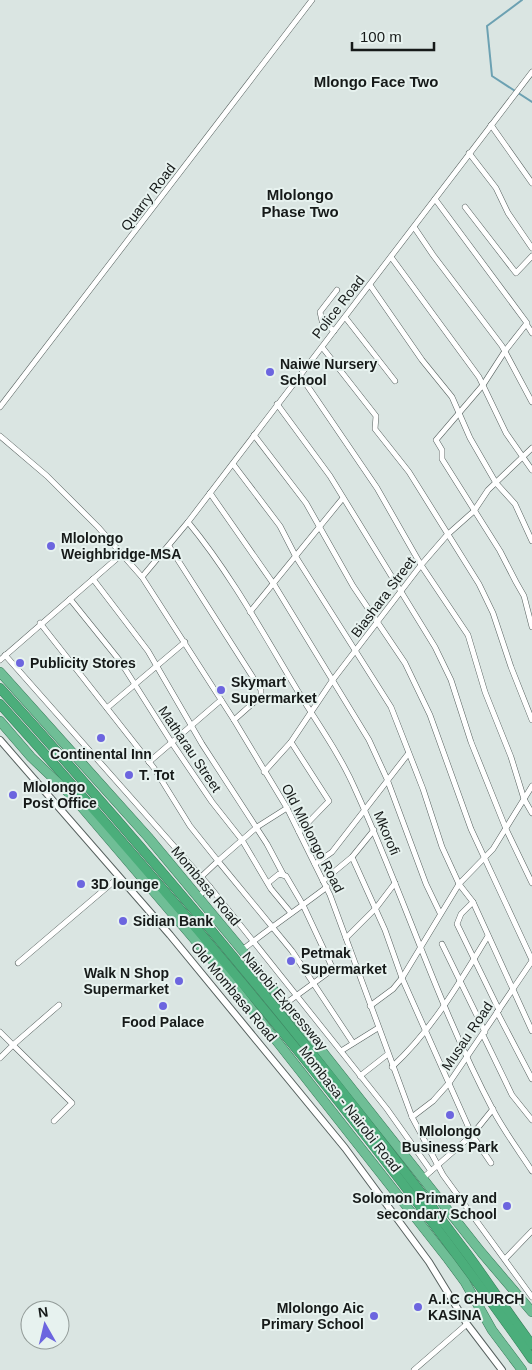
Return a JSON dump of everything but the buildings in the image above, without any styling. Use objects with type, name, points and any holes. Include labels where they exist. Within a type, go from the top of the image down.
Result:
[{"type":"highway","name":"Mombasa Road","points":[[0,672],[148,837],[242,950],[532,1312]]},
{"type":"highway","name":"Nairobi Expressway","points":[[0,688],[67,762],[302,1042],[468,1255],[532,1345]]},
{"type":"highway","name":"Nairobi Expressway","points":[[0,704],[182,912],[312,1069],[455,1253],[532,1359]]},
{"type":"highway","name":"Mombasa - Nairobi Road","points":[[0,721],[31,757],[74,798],[145,879],[273,1034],[448,1259],[465,1282],[492,1330],[522,1370]]},
{"type":"street","name":"Quarry Road","points":[[0,407],[312,0]]},
{"type":"street","name":"Police Road","points":[[142,577],[170,546],[532,72]]},
{"type":"street","points":[[527,80],[532,83]]},
{"type":"street","points":[[491,125],[532,183]]},
{"type":"street","points":[[469,153],[496,188],[508,213],[532,248]]},
{"type":"street","points":[[435,199],[532,333]]},
{"type":"street","points":[[465,207],[516,273],[532,256]]},
{"type":"street","points":[[414,227],[505,351],[532,402]]},
{"type":"street","points":[[391,256],[451,337],[483,385],[506,433],[532,470]]},
{"type":"street","points":[[370,285],[422,360],[452,397],[470,438],[496,483],[515,504],[532,541]]},
{"type":"street","points":[[334,331],[322,321],[320,312],[337,290]]},
{"type":"street","points":[[346,317],[395,381]]},
{"type":"street","points":[[527,325],[505,351],[483,385],[436,440],[441,448],[442,459],[500,551],[524,596],[532,627]]},
{"type":"street","points":[[322,347],[376,416],[374,429],[409,472],[488,600],[532,720]]},
{"type":"street","points":[[300,375],[377,488],[421,564],[468,635],[485,692],[511,758],[524,798],[532,813]]},
{"type":"street","points":[[277,404],[330,476],[435,647],[451,680],[471,742],[506,829],[532,882]]},
{"type":"street","points":[[254,435],[283,472],[320,526],[353,586],[405,663],[430,715],[471,828],[532,960]]},
{"type":"street","name":"Old Mlolongo Road","points":[[0,436],[27,457],[142,577],[234,720],[287,808],[327,887],[412,1117],[438,1167],[532,1297]]},
{"type":"street","name":"Biashara Street","points":[[264,772],[291,742],[332,682],[402,592],[421,564],[447,535],[474,511],[482,496],[532,448]]},
{"type":"street","points":[[233,464],[280,526],[296,557],[391,707],[423,789],[442,847],[460,884],[473,902],[532,1031]]},
{"type":"street","points":[[210,493],[274,584],[332,682],[356,717],[387,779],[440,913]]},
{"type":"street","points":[[250,612],[343,498]]},
{"type":"street","name":"Mkorofi","points":[[188,522],[250,612],[311,713],[337,751],[374,830],[467,1057],[493,1109],[532,1171]]},
{"type":"street","points":[[170,546],[261,690],[261,696],[234,720]]},
{"type":"street","points":[[0,660],[40,623],[122,554]]},
{"type":"street","name":"Matharau Street","points":[[93,579],[138,636],[242,807],[257,827],[303,905],[333,969],[314,984]]},
{"type":"street","name":"Matharau Street","points":[[70,599],[107,643],[212,802],[242,840],[268,883],[291,913]]},
{"type":"street","points":[[40,623],[163,780],[190,826],[292,951],[353,1043]]},
{"type":"street","points":[[107,708],[185,642]]},
{"type":"street","points":[[5,655],[210,887],[341,1051],[431,1171]]},
{"type":"street","points":[[149,762],[221,700]]},
{"type":"street","name":"Old Mombasa Road","points":[[0,740],[255,1037],[363,1171],[429,1262],[467,1324],[502,1370]]},
{"type":"street","points":[[291,742],[329,801],[299,832]]},
{"type":"street","points":[[315,864],[332,852],[408,754]]},
{"type":"street","points":[[370,1006],[392,989],[402,978],[440,913],[460,884],[485,858],[506,829],[532,786]]},
{"type":"street","points":[[201,877],[257,827],[287,808]]},
{"type":"street","points":[[323,881],[352,857],[374,830]]},
{"type":"street","points":[[352,857],[376,908],[402,978],[472,1135],[491,1163]]},
{"type":"street","points":[[268,883],[283,874]]},
{"type":"street","points":[[18,963],[119,877]]},
{"type":"street","points":[[346,938],[376,908],[395,883]]},
{"type":"street","points":[[196,897],[210,887]]},
{"type":"street","points":[[242,950],[270,926],[280,924],[291,913],[327,887]]},
{"type":"street","points":[[473,902],[461,914],[457,924],[532,1079]]},
{"type":"street","points":[[392,1067],[445,1007],[488,936]]},
{"type":"street","points":[[442,944],[512,1095],[532,1120]]},
{"type":"street","name":"Musau Road","points":[[412,1117],[433,1100],[449,1083],[532,960]]},
{"type":"street","points":[[285,1004],[314,984]]},
{"type":"street","points":[[0,1058],[59,1005]]},
{"type":"street","points":[[341,1051],[378,1028]]},
{"type":"street","points":[[0,1032],[72,1103],[54,1121]]},
{"type":"street","points":[[360,1076],[388,1054]]},
{"type":"street","points":[[423,1178],[438,1167],[472,1135],[493,1109]]},
{"type":"street","points":[[505,1259],[532,1231]]},
{"type":"street","points":[[414,1370],[467,1324]]},
{"type":"waterway","points":[[522,0],[487,26],[492,76],[532,102]]},
{"type":"place","name":"Naiwe Nursery School","points":[[270,372]]},
{"type":"place","name":"Mlolongo Weighbridge-MSA","points":[[51,546]]},
{"type":"place","name":"Publicity Stores","points":[[20,663]]},
{"type":"place","name":"Skymart Supermarket","points":[[221,690]]},
{"type":"place","name":"Continental Inn","points":[[101,738]]},
{"type":"place","name":"T. Tot","points":[[129,775]]},
{"type":"place","name":"Mlolongo Post Office","points":[[13,795]]},
{"type":"place","name":"3D lounge","points":[[81,884]]},
{"type":"place","name":"Sidian Bank","points":[[123,921]]},
{"type":"place","name":"Petmak Supermarket","points":[[291,961]]},
{"type":"place","name":"Walk N Shop Supermarket","points":[[179,981]]},
{"type":"place","name":"Food Palace","points":[[163,1006]]},
{"type":"place","name":"Mlolongo Business Park","points":[[450,1115]]},
{"type":"place","name":"Solomon Primary and secondary School","points":[[507,1206]]},
{"type":"place","name":"A.I.C CHURCH KASINA","points":[[418,1307]]},
{"type":"place","name":"Mlolongo Aic Primary School","points":[[374,1316]]},
{"type":"district","name":"Mlongo Face Two","points":[[376,82]]},
{"type":"district","name":"Mlolongo Phase Two","points":[[300,204]]}]
